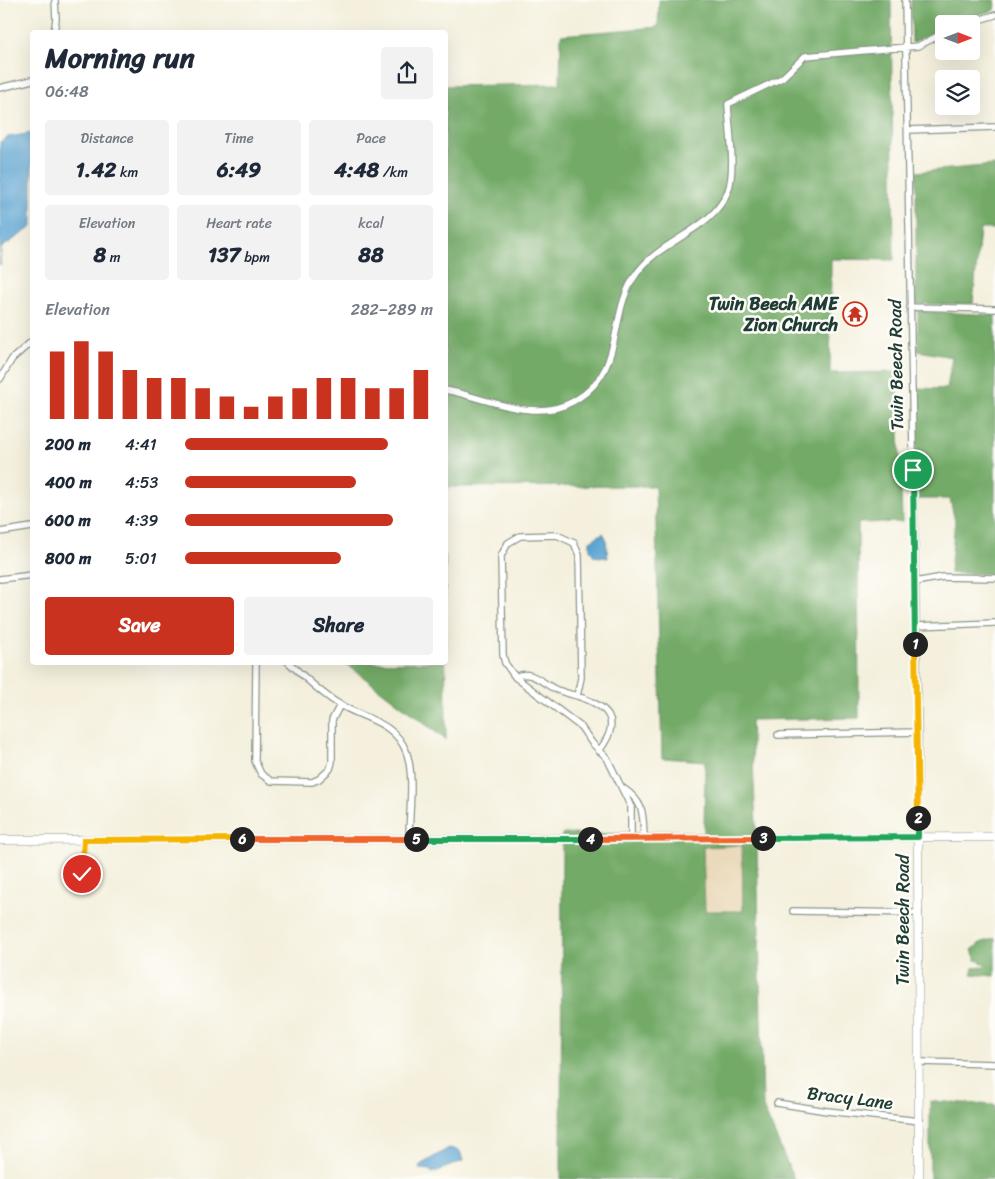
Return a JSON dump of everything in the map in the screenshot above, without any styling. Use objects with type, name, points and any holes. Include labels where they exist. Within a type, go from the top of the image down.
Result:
[{"type":"street","points":[[54,30],[55,0]]},
{"type":"street","name":"Twin Beech Road","points":[[905,0],[918,732],[920,1179]]},
{"type":"street","points":[[980,20],[995,15]]},
{"type":"street","points":[[448,391],[528,411],[551,409],[573,402],[592,387],[606,368],[614,348],[625,294],[636,274],[651,256],[716,212],[723,200],[728,190],[731,174],[728,104],[782,78],[805,56],[905,48],[918,46],[935,38]]},
{"type":"street","points":[[0,88],[30,80]]},
{"type":"street","points":[[908,130],[995,127]]},
{"type":"street","points":[[910,307],[995,309]]},
{"type":"street","points":[[0,379],[12,359],[30,343]]},
{"type":"street","points":[[0,532],[30,527]]},
{"type":"street","points":[[577,696],[581,678],[579,555],[574,544],[563,536],[520,536],[511,540],[503,551],[502,646],[505,663],[515,677],[581,727],[592,743],[607,758],[631,807],[631,839]]},
{"type":"street","points":[[0,579],[30,576]]},
{"type":"street","points":[[915,582],[943,577],[995,578]]},
{"type":"street","points":[[915,626],[995,623]]},
{"type":"street","points":[[256,665],[255,761],[262,774],[271,782],[312,782],[325,774],[332,762],[332,720],[340,705]]},
{"type":"street","points":[[291,665],[316,688],[340,705],[388,727],[404,746],[409,768],[409,839]]},
{"type":"street","points":[[515,677],[520,674],[534,676],[556,690],[598,702],[608,713],[610,735],[599,751]]},
{"type":"street","points":[[778,735],[918,732]]},
{"type":"street","points":[[623,788],[635,797],[642,806],[644,839]]},
{"type":"street","points":[[0,840],[995,837]]},
{"type":"street","points":[[82,874],[84,840]]},
{"type":"street","points":[[793,911],[919,913]]},
{"type":"street","points":[[920,1062],[995,1064]]},
{"type":"street","name":"Bracy Lane","points":[[777,1103],[827,1111],[920,1121]]},
{"type":"shaded area","points":[[742,845],[743,911],[705,912],[703,847]]},
{"type":"green space","points":[[659,0],[891,0],[894,260],[831,259],[830,373],[897,372],[902,522],[858,523],[859,718],[751,720],[757,845],[763,1107],[794,1179],[561,1179],[562,834],[704,834],[705,761],[662,758],[655,486],[448,487],[448,86],[560,84],[561,35],[658,27]],"holes":[[[742,845],[743,911],[705,911],[703,847]]]},
{"type":"green space","points":[[911,0],[995,0],[995,10],[977,15],[935,15],[935,32],[912,43]]},
{"type":"green space","points":[[995,165],[995,229],[980,229],[973,304],[916,304],[916,172]]},
{"type":"green space","points":[[918,311],[995,315],[995,574],[950,573],[955,521],[950,499],[917,499],[916,388],[947,389],[952,357],[918,351]]},
{"type":"green space","points":[[348,665],[446,665],[446,740]]},
{"type":"green space","points":[[995,938],[995,976],[971,974],[973,968],[984,967],[986,964],[976,960],[972,950],[980,943]]},
{"type":"green space","points":[[930,1101],[995,1105],[995,1179],[930,1179]]},
{"type":"water","points":[[30,133],[30,228],[1,248],[0,265],[0,142],[8,137]]},
{"type":"water","points":[[603,533],[606,538],[608,558],[594,556],[590,549],[590,541]]},
{"type":"water","points":[[449,1148],[460,1151],[463,1161],[432,1173],[430,1170],[419,1169],[420,1165]]},
{"type":"place","name":"Twin Beech AME Zion Church","points":[[855,314]]},
{"type":"route","points":[[82,874],[84,840],[918,837],[913,470]]}]
